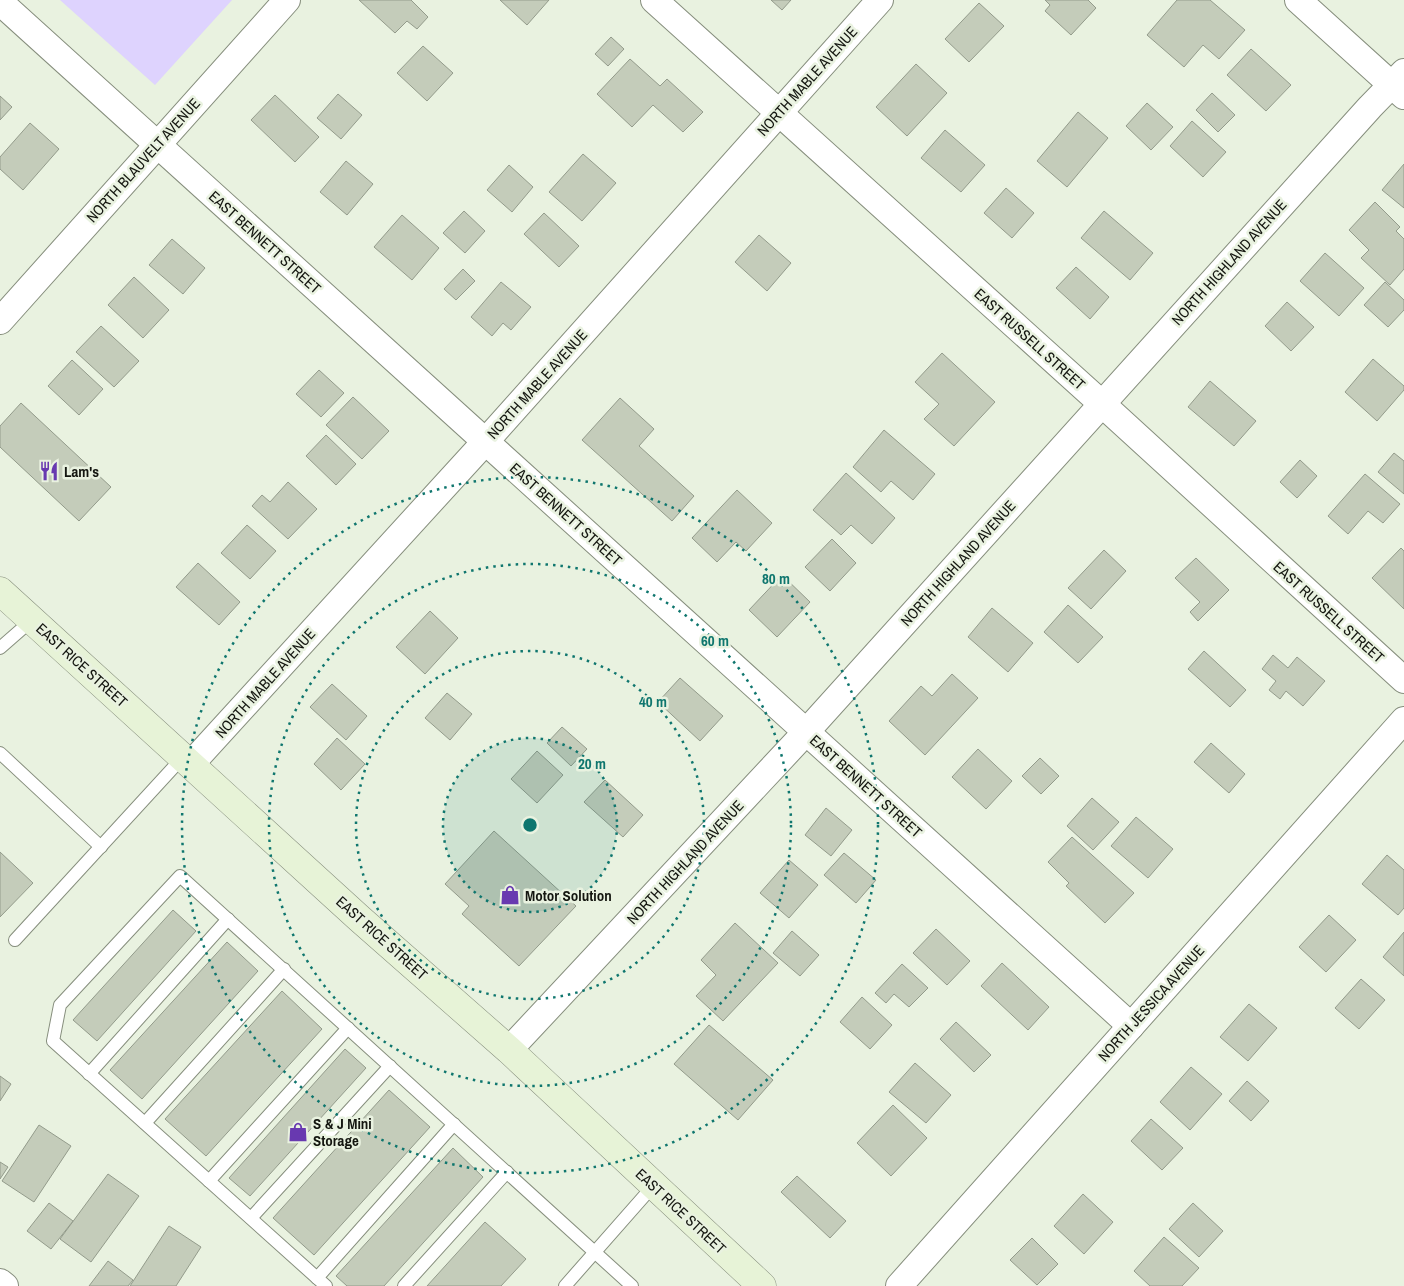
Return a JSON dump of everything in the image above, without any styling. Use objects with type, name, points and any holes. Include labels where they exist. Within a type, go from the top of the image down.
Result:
[{"type":"main road","name":"EAST RICE STREET","points":[[0,591],[360,920],[509,1050],[762,1286]]},
{"type":"street","name":"NORTH BLAUVELT AVENUE","points":[[0,320],[287,0]]},
{"type":"street","name":"EAST RUSSELL STREET","points":[[654,0],[1404,680]]},
{"type":"street","name":"NORTH MABLE AVENUE","points":[[187,761],[485,442],[880,0]]},
{"type":"street","points":[[1298,0],[1400,84]]},
{"type":"street","name":"EAST BENNETT STREET","points":[[0,2],[1131,1026]]},
{"type":"street","name":"NORTH HIGHLAND AVENUE","points":[[509,1050],[806,732],[1370,107],[1400,84]]},
{"type":"street","name":"NORTH JESSICA AVENUE","points":[[899,1286],[1404,720]]},
{"type":"street","points":[[0,1282],[5,1286]]},
{"type":"lane","points":[[0,648],[32,620]]},
{"type":"lane","points":[[0,753],[101,847]]},
{"type":"lane","points":[[15,940],[101,847],[187,761]]},
{"type":"lane","points":[[454,1124],[322,1282],[53,1041],[60,1005],[180,876],[228,919],[507,1172],[632,1286]]},
{"type":"lane","points":[[90,1074],[228,919]]},
{"type":"lane","points":[[145,1123],[284,970]]},
{"type":"lane","points":[[210,1181],[348,1028]]},
{"type":"lane","points":[[251,1218],[390,1066]]},
{"type":"lane","points":[[404,1286],[507,1172]]},
{"type":"lane","points":[[571,1284],[595,1252],[653,1186]]},
{"type":"shaded area","points":[[60,0],[232,0],[155,85]]},
{"type":"building","points":[[359,0],[411,0],[428,17],[417,29],[407,21],[395,33]]},
{"type":"building","points":[[500,0],[549,0],[527,25]]},
{"type":"building","points":[[771,0],[791,0],[782,10]]},
{"type":"building","points":[[1045,0],[1088,0],[1096,8],[1071,35],[1045,11],[1050,5]]},
{"type":"building","points":[[1177,0],[1210,0],[1245,30],[1219,59],[1203,45],[1184,67],[1147,35]]},
{"type":"building","points":[[979,3],[1004,26],[969,62],[945,39]]},
{"type":"building","points":[[611,37],[624,49],[608,66],[595,54]]},
{"type":"building","points":[[423,46],[453,73],[427,101],[397,73]]},
{"type":"building","points":[[1251,49],[1291,85],[1266,111],[1227,75]]},
{"type":"building","points":[[630,59],[660,86],[667,79],[703,112],[683,132],[653,105],[632,127],[597,94]]},
{"type":"building","points":[[916,64],[947,93],[907,136],[876,107]]},
{"type":"building","points":[[1212,93],[1235,115],[1218,132],[1196,110]]},
{"type":"building","points":[[338,94],[362,115],[341,139],[317,118]]},
{"type":"building","points":[[275,95],[319,137],[295,162],[251,120]]},
{"type":"building","points":[[0,96],[12,107],[0,120]]},
{"type":"building","points":[[1147,103],[1173,127],[1151,150],[1126,126]]},
{"type":"building","points":[[1078,112],[1108,138],[1067,187],[1037,161]]},
{"type":"building","points":[[1192,121],[1226,152],[1203,177],[1170,146]]},
{"type":"building","points":[[30,123],[59,149],[23,190],[0,169],[0,157]]},
{"type":"building","points":[[945,130],[985,165],[961,192],[921,158]]},
{"type":"building","points":[[583,154],[616,183],[582,221],[549,192]]},
{"type":"building","points":[[346,161],[373,184],[347,215],[320,192]]},
{"type":"building","points":[[1404,164],[1404,208],[1382,190]]},
{"type":"building","points":[[509,165],[533,187],[512,212],[487,190]]},
{"type":"building","points":[[1006,188],[1034,213],[1012,238],[984,213]]},
{"type":"building","points":[[1375,202],[1400,227],[1396,231],[1404,239],[1404,269],[1390,285],[1361,258],[1369,250],[1349,230]]},
{"type":"building","points":[[464,211],[485,231],[465,253],[443,233]]},
{"type":"building","points":[[1104,211],[1153,253],[1130,280],[1081,238]]},
{"type":"building","points":[[544,213],[579,246],[559,267],[524,234]]},
{"type":"building","points":[[402,215],[439,248],[412,280],[374,247]]},
{"type":"building","points":[[759,235],[791,263],[767,291],[735,262]]},
{"type":"building","points":[[172,239],[205,268],[183,294],[149,265]]},
{"type":"building","points":[[1325,253],[1364,288],[1339,316],[1300,281]]},
{"type":"building","points":[[1076,267],[1109,297],[1090,319],[1056,288]]},
{"type":"building","points":[[463,269],[475,281],[456,300],[444,289]]},
{"type":"building","points":[[134,277],[169,310],[143,338],[108,305]]},
{"type":"building","points":[[501,282],[531,307],[511,330],[503,323],[492,336],[471,317]]},
{"type":"building","points":[[1385,282],[1404,300],[1404,310],[1388,327],[1364,305]]},
{"type":"building","points":[[1287,302],[1314,327],[1291,351],[1265,326]]},
{"type":"building","points":[[101,326],[139,361],[114,387],[76,352]]},
{"type":"building","points":[[942,353],[995,402],[954,446],[924,419],[939,404],[915,382]]},
{"type":"building","points":[[1373,359],[1404,386],[1404,390],[1377,421],[1345,392]]},
{"type":"building","points":[[72,360],[103,389],[79,415],[48,386]]},
{"type":"building","points":[[319,370],[344,393],[321,417],[296,394]]},
{"type":"building","points":[[1210,381],[1256,421],[1234,446],[1188,407]]},
{"type":"building","points":[[353,397],[389,431],[362,459],[326,425]]},
{"type":"building","points":[[620,398],[654,429],[639,446],[694,496],[672,521],[582,440]]},
{"type":"building","points":[[21,403],[111,487],[79,521],[0,447],[0,426]]},
{"type":"building","points":[[884,430],[935,474],[913,500],[891,481],[881,492],[853,467]]},
{"type":"building","points":[[326,435],[356,464],[336,485],[306,456]]},
{"type":"building","points":[[1394,453],[1404,461],[1404,494],[1378,472]]},
{"type":"building","points":[[1300,460],[1317,476],[1297,498],[1280,482]]},
{"type":"building","points":[[846,473],[895,518],[872,544],[851,525],[841,535],[813,510]]},
{"type":"building","points":[[1365,474],[1400,504],[1383,523],[1368,511],[1348,534],[1328,516]]},
{"type":"building","points":[[288,482],[317,509],[288,539],[252,506],[262,495],[270,502]]},
{"type":"building","points":[[737,490],[772,523],[746,551],[736,542],[717,562],[692,538]]},
{"type":"building","points":[[247,525],[276,551],[250,579],[221,553]]},
{"type":"building","points":[[832,539],[856,563],[830,591],[805,567]]},
{"type":"building","points":[[1401,548],[1404,551],[1404,609],[1372,578]]},
{"type":"building","points":[[1104,550],[1126,571],[1091,609],[1068,588]]},
{"type":"building","points":[[1196,558],[1229,590],[1198,621],[1190,612],[1200,602],[1175,578]]},
{"type":"building","points":[[198,563],[240,602],[219,625],[176,587]]},
{"type":"building","points":[[782,575],[810,602],[777,637],[749,610]]},
{"type":"building","points":[[1068,605],[1103,637],[1078,663],[1044,632]]},
{"type":"building","points":[[992,608],[1033,643],[1008,672],[968,637]]},
{"type":"building","points":[[430,611],[458,638],[425,674],[396,647]]},
{"type":"building","points":[[1204,651],[1246,690],[1230,707],[1188,669]]},
{"type":"building","points":[[1273,655],[1288,668],[1297,657],[1325,681],[1303,706],[1286,691],[1280,699],[1269,690],[1276,681],[1262,669]]},
{"type":"building","points":[[952,674],[978,698],[925,755],[889,721],[921,686],[932,696]]},
{"type":"building","points":[[680,678],[723,716],[700,741],[658,702]]},
{"type":"building","points":[[332,684],[367,716],[346,740],[310,707]]},
{"type":"building","points":[[447,693],[472,714],[450,740],[425,718]]},
{"type":"building","points":[[562,727],[587,749],[571,766],[547,743]]},
{"type":"building","points":[[337,738],[365,764],[341,790],[314,764]]},
{"type":"building","points":[[1211,743],[1245,774],[1229,793],[1194,762]]},
{"type":"building","points":[[978,749],[1012,781],[986,809],[952,777]]},
{"type":"building","points":[[537,751],[563,775],[537,803],[511,779]]},
{"type":"building","points":[[1040,758],[1059,776],[1041,794],[1022,776]]},
{"type":"building","points":[[605,780],[643,815],[623,837],[584,802]]},
{"type":"building","points":[[1092,798],[1119,822],[1093,850],[1067,826]]},
{"type":"building","points":[[826,808],[852,830],[831,856],[805,835]]},
{"type":"building","points":[[1136,817],[1173,849],[1148,878],[1111,846]]},
{"type":"building","name":"Motor Solution","points":[[494,831],[576,906],[519,966],[462,914],[469,906],[445,884]]},
{"type":"building","points":[[1072,837],[1134,893],[1105,923],[1066,886],[1069,883],[1048,862]]},
{"type":"building","points":[[0,852],[33,883],[0,917]]},
{"type":"building","points":[[844,853],[876,880],[856,903],[824,875]]},
{"type":"building","points":[[1387,855],[1404,870],[1404,908],[1398,915],[1362,884]]},
{"type":"building","points":[[789,860],[818,885],[789,918],[760,893]]},
{"type":"building","points":[[173,910],[196,931],[97,1041],[73,1020]]},
{"type":"building","points":[[1329,915],[1356,940],[1326,972],[1299,947]]},
{"type":"building","points":[[735,923],[778,963],[723,1021],[696,996],[716,975],[701,960]]},
{"type":"building","points":[[936,929],[970,961],[947,985],[913,953]]},
{"type":"building","points":[[792,931],[819,955],[800,976],[773,953]]},
{"type":"building","points":[[1404,932],[1404,976],[1383,957]]},
{"type":"building","points":[[227,942],[258,971],[142,1099],[110,1070]]},
{"type":"building","points":[[1002,963],[1049,1007],[1028,1030],[981,986]]},
{"type":"building","points":[[902,964],[928,988],[909,1007],[894,994],[886,1003],[875,993]]},
{"type":"building","points":[[1361,979],[1385,1000],[1359,1029],[1335,1008]]},
{"type":"building","points":[[282,991],[322,1029],[206,1156],[165,1119]]},
{"type":"building","points":[[862,997],[892,1025],[870,1049],[840,1022]]},
{"type":"building","points":[[1249,1004],[1277,1028],[1248,1061],[1220,1037]]},
{"type":"building","points":[[956,1022],[991,1055],[974,1072],[940,1039]]},
{"type":"building","points":[[709,1025],[773,1080],[738,1120],[674,1064]]},
{"type":"building","points":[[345,1049],[366,1068],[250,1196],[229,1178]]},
{"type":"building","points":[[915,1063],[951,1095],[926,1123],[889,1092]]},
{"type":"building","points":[[1191,1067],[1222,1094],[1190,1130],[1160,1102]]},
{"type":"building","points":[[0,1076],[11,1084],[0,1101]]},
{"type":"building","points":[[1247,1081],[1269,1101],[1251,1121],[1229,1101]]},
{"type":"building","points":[[389,1090],[430,1127],[314,1255],[273,1218]]},
{"type":"building","points":[[893,1105],[927,1138],[891,1176],[857,1143]]},
{"type":"building","points":[[1151,1119],[1183,1148],[1162,1170],[1131,1141]]},
{"type":"building","points":[[39,1125],[71,1146],[34,1202],[2,1181]]},
{"type":"building","points":[[453,1148],[483,1177],[384,1286],[347,1286],[336,1276]]},
{"type":"building","points":[[0,1162],[8,1167],[0,1179]]},
{"type":"building","points":[[108,1174],[139,1196],[91,1262],[60,1239]]},
{"type":"building","points":[[797,1176],[846,1221],[830,1238],[781,1192]]},
{"type":"building","points":[[1083,1194],[1113,1222],[1084,1254],[1054,1226]]},
{"type":"building","points":[[49,1203],[73,1221],[51,1249],[27,1231]]},
{"type":"building","points":[[1193,1203],[1223,1231],[1199,1257],[1169,1229]]},
{"type":"building","points":[[485,1222],[526,1259],[501,1286],[427,1286]]},
{"type":"building","points":[[169,1226],[201,1247],[176,1286],[130,1286]]},
{"type":"building","points":[[1164,1237],[1199,1268],[1182,1286],[1150,1286],[1134,1271]]},
{"type":"building","points":[[1032,1238],[1058,1264],[1037,1285],[1010,1260]]},
{"type":"building","points":[[108,1261],[133,1280],[128,1286],[89,1286]]},
{"type":"place","name":"Lam's","points":[[49,471]]},
{"type":"place","name":"Motor Solution","points":[[510,895]]},
{"type":"place","name":"S & J Mini Storage","points":[[298,1132]]}]
